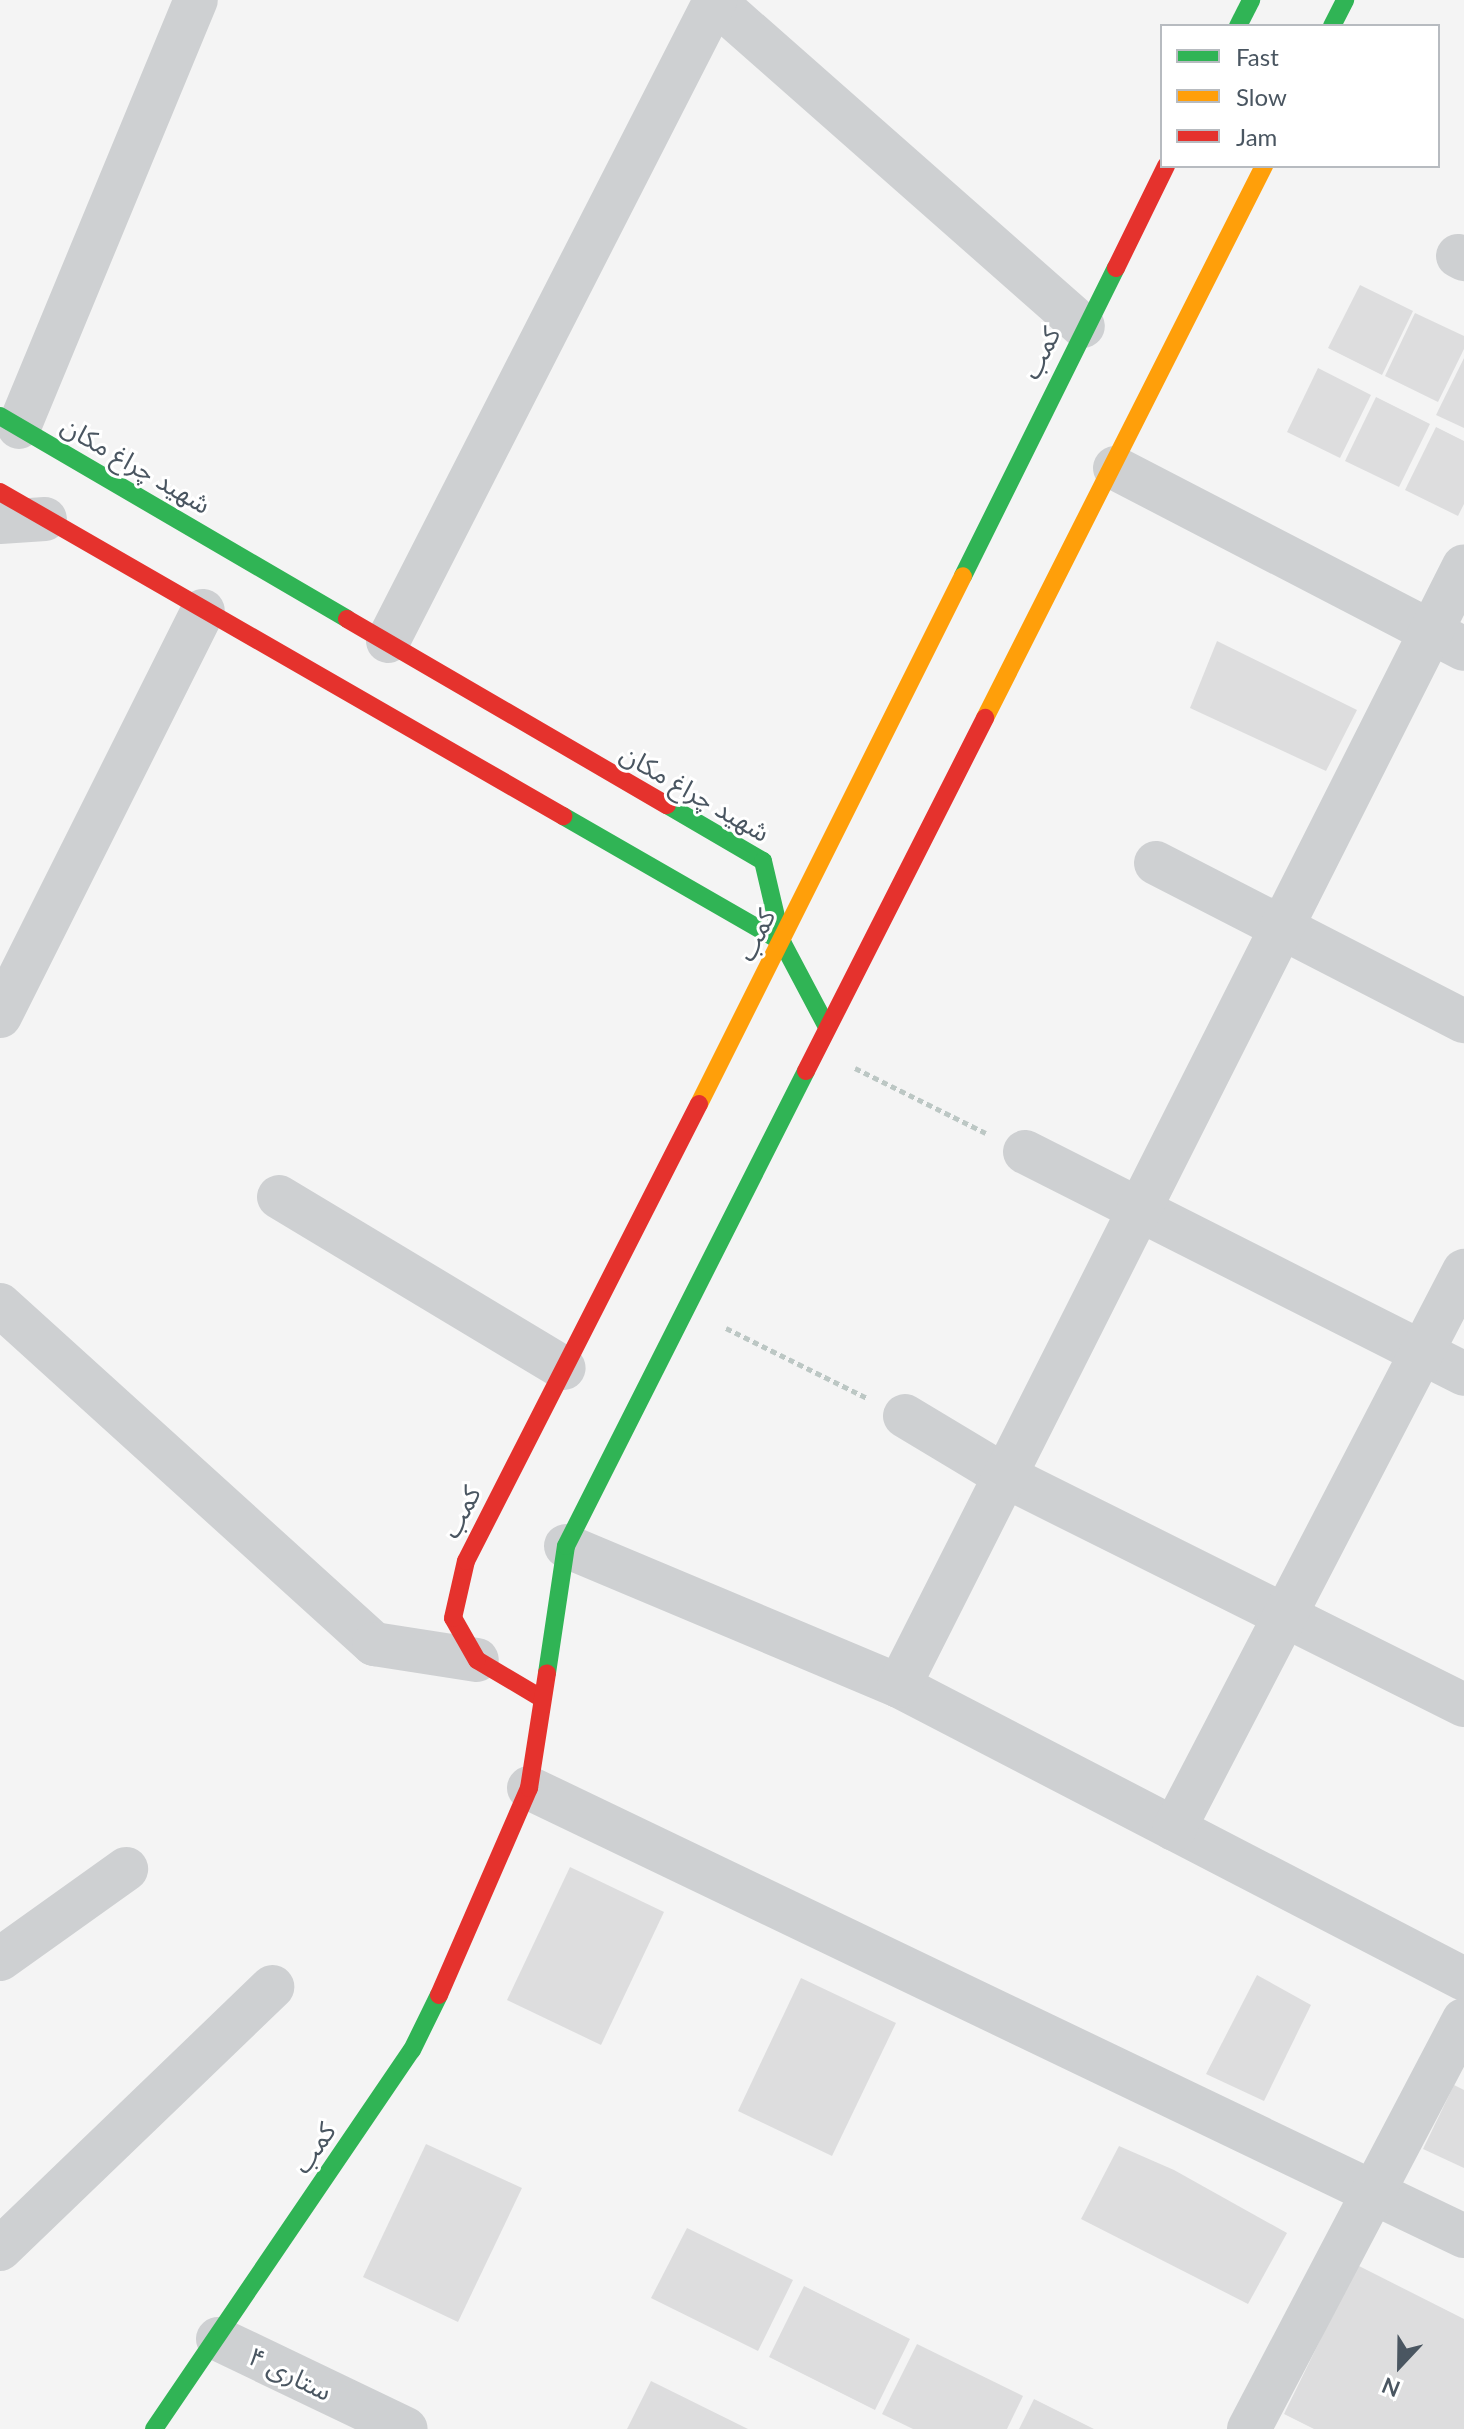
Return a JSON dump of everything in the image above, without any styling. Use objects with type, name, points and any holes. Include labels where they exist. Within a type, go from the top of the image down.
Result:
[{"type":"street","points":[[10,422],[196,0]]},
{"type":"street","points":[[1239,24],[1251,0]]},
{"type":"street","points":[[1333,24],[1345,0]]},
{"type":"street","points":[[388,641],[714,1],[1083,326]]},
{"type":"street","name":"کمب","points":[[541,1698],[477,1660],[453,1618],[466,1561],[782,942],[1083,326],[1165,168]]},
{"type":"street","name":"کمب","points":[[154,2429],[412,2050],[461,1950],[529,1788],[566,1546],[815,1049],[1115,468],[1263,168]]},
{"type":"street","name":"شهید چراغ مکان","points":[[10,422],[388,641],[489,712],[763,861],[782,942],[827,1027]]},
{"type":"street","points":[[1115,468],[1447,640]]},
{"type":"street","points":[[0,492],[203,611],[464,752],[782,942]]},
{"type":"street","points":[[0,522],[45,519]]},
{"type":"street","points":[[899,1686],[1281,928],[1447,640],[1464,566]]},
{"type":"street","points":[[0,1016],[203,611]]},
{"type":"street","points":[[1156,863],[1464,1021]]},
{"type":"street","points":[[1025,1152],[1464,1374]]},
{"type":"street","points":[[279,1197],[564,1368]]},
{"type":"street","points":[[1174,1829],[1288,1617],[1464,1271]]},
{"type":"street","points":[[0,1305],[374,1644],[477,1660]]},
{"type":"street","points":[[905,1416],[1005,1476],[1464,1705]]},
{"type":"street","points":[[566,1546],[899,1686],[1464,1979]]},
{"type":"street","points":[[529,1788],[1464,2236]]},
{"type":"street","points":[[0,1959],[126,1869]]},
{"type":"street","points":[[0,2249],[272,1987]]},
{"type":"street","points":[[1249,2429],[1464,2020]]},
{"type":"street","name":"ستاری ۴","points":[[218,2339],[406,2429]]},
{"type":"path","points":[[815,1049],[1025,1152]]},
{"type":"path","points":[[685,1308],[905,1416]]},
{"type":"building","points":[[1360,285],[1413,311],[1382,375],[1328,348]]},
{"type":"building","points":[[1415,313],[1464,336],[1464,349],[1438,402],[1385,376]]},
{"type":"building","points":[[1464,358],[1464,428],[1436,415]]},
{"type":"building","points":[[1318,368],[1371,395],[1340,458],[1287,432]]},
{"type":"building","points":[[1376,397],[1430,424],[1399,487],[1345,461]]},
{"type":"building","points":[[1436,427],[1464,441],[1464,504],[1458,516],[1405,490]]},
{"type":"building","points":[[1217,641],[1357,710],[1326,771],[1190,708]]},
{"type":"building","points":[[570,1867],[664,1912],[601,2045],[507,2000]]},
{"type":"building","points":[[1257,1975],[1311,2005],[1264,2101],[1206,2074]]},
{"type":"building","points":[[801,1978],[896,2023],[832,2156],[738,2111]]},
{"type":"building","points":[[1454,2085],[1464,2090],[1464,2168],[1423,2149]]},
{"type":"building","points":[[426,2144],[522,2188],[458,2322],[363,2277]]},
{"type":"building","points":[[1119,2146],[1174,2170],[1287,2233],[1248,2304],[1081,2219]]},
{"type":"building","points":[[687,2228],[793,2280],[758,2351],[651,2298]]},
{"type":"building","points":[[1357,2265],[1464,2319],[1464,2429],[1314,2429],[1284,2414]]},
{"type":"building","points":[[804,2286],[910,2339],[875,2410],[769,2357]]},
{"type":"building","points":[[917,2344],[1023,2396],[1007,2429],[913,2429],[882,2414]]},
{"type":"building","points":[[651,2381],[748,2429],[627,2429]]},
{"type":"building","points":[[1034,2399],[1094,2429],[1019,2429]]},
{"type":"traffic: fast","points":[[1239,24],[1251,0]]},
{"type":"traffic: fast","points":[[1333,24],[1345,0]]},
{"type":"traffic: fast","points":[[963,576],[1116,268]]},
{"type":"traffic: fast","points":[[0,416],[347,619]]},
{"type":"traffic: fast","points":[[667,805],[763,861],[782,942],[827,1027]]},
{"type":"traffic: fast","points":[[563,816],[782,942]]},
{"type":"traffic: fast","points":[[547,1673],[566,1546],[806,1071]]},
{"type":"traffic: fast","points":[[154,2429],[412,2050],[439,1995]]},
{"type":"traffic: slow","points":[[985,718],[1263,168]]},
{"type":"traffic: slow","points":[[699,1104],[963,576]]},
{"type":"traffic: jam","points":[[1116,268],[1165,168]]},
{"type":"traffic: jam","points":[[0,492],[563,816]]},
{"type":"traffic: jam","points":[[347,619],[667,805]]},
{"type":"traffic: jam","points":[[806,1071],[985,718]]},
{"type":"traffic: jam","points":[[541,1698],[477,1660],[453,1618],[466,1561],[699,1104]]},
{"type":"traffic: jam","points":[[439,1995],[529,1788],[547,1673]]}]
